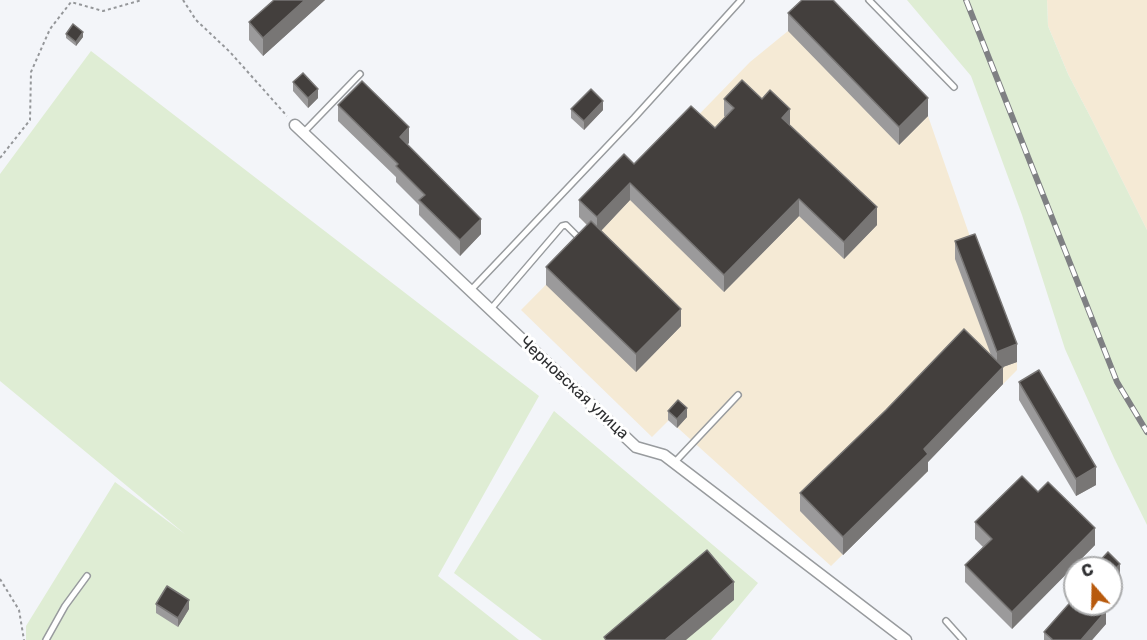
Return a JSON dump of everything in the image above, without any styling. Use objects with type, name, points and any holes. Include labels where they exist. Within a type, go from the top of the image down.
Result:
[{"type":"street","name":"Черновская улица","points":[[299,129],[636,447],[664,455],[906,640]]},
{"type":"lane","points":[[470,291],[634,118],[741,0]]},
{"type":"lane","points":[[869,0],[954,87]]},
{"type":"lane","points":[[299,129],[360,74]]},
{"type":"lane","points":[[490,310],[562,226],[566,225],[580,239]]},
{"type":"lane","points":[[674,463],[738,395]]},
{"type":"lane","points":[[46,640],[65,606],[87,576]]},
{"type":"lane","points":[[946,621],[963,640]]},
{"type":"path","points":[[0,158],[30,120],[31,72],[50,29],[71,2],[103,11],[142,0]]},
{"type":"path","points":[[183,0],[196,20],[230,52],[299,129]]},
{"type":"path","points":[[0,579],[19,610],[24,640]]},
{"type":"shaded area","points":[[1047,0],[1147,0],[1147,230],[1068,74],[1048,26]]},
{"type":"shaded area","points":[[818,2],[928,116],[1017,362],[1017,370],[923,465],[928,471],[831,566],[669,420],[652,437],[521,310],[596,234],[579,217],[644,171],[750,62],[788,31]]},
{"type":"green space","points":[[907,0],[1047,0],[1048,26],[1068,74],[1147,230],[1147,525],[1065,349],[1022,215],[971,76]]},
{"type":"green space","points":[[91,51],[539,396],[438,576],[519,640],[26,640],[26,626],[115,482],[185,534],[0,381],[0,174]]},
{"type":"green space","points":[[554,411],[758,583],[711,640],[542,640],[454,573]]},
{"type":"building","points":[[274,0],[305,0],[263,38],[249,22]]},
{"type":"building","points":[[802,0],[833,0],[928,98],[899,127],[788,13]]},
{"type":"building","points":[[73,24],[83,32],[76,42],[66,34]]},
{"type":"building","points":[[303,73],[318,89],[308,98],[293,82]]},
{"type":"building","points":[[742,80],[762,99],[770,90],[790,109],[782,118],[877,207],[844,242],[799,199],[724,275],[630,183],[597,217],[579,200],[624,154],[634,164],[691,106],[715,128],[734,108],[724,99]]},
{"type":"building","points":[[362,81],[409,127],[400,137],[481,219],[460,240],[419,200],[425,195],[396,166],[398,164],[338,105]]},
{"type":"building","points":[[591,89],[603,101],[584,121],[571,109]]},
{"type":"building","points":[[591,221],[681,309],[636,354],[546,267]]},
{"type":"building","points":[[975,234],[1017,344],[997,352],[955,241]]},
{"type":"building","points":[[964,329],[1003,367],[924,449],[928,454],[843,537],[800,493],[886,410]]},
{"type":"building","points":[[1039,370],[1096,467],[1076,479],[1019,382]]},
{"type":"building","points":[[678,400],[687,408],[677,419],[668,411]]},
{"type":"building","points":[[1022,476],[1038,492],[1048,482],[1095,528],[1067,556],[1063,556],[1063,560],[1012,612],[965,565],[992,539],[975,522]]},
{"type":"building","points":[[707,550],[734,582],[665,640],[606,640],[604,637]]},
{"type":"building","points":[[167,586],[189,600],[178,618],[156,604]]},
{"type":"building","points":[[1063,611],[1063,616],[1102,616],[1081,640],[1053,640],[1044,632]]},
{"type":"railway","points":[[966,0],[1117,382],[1147,432]]}]
